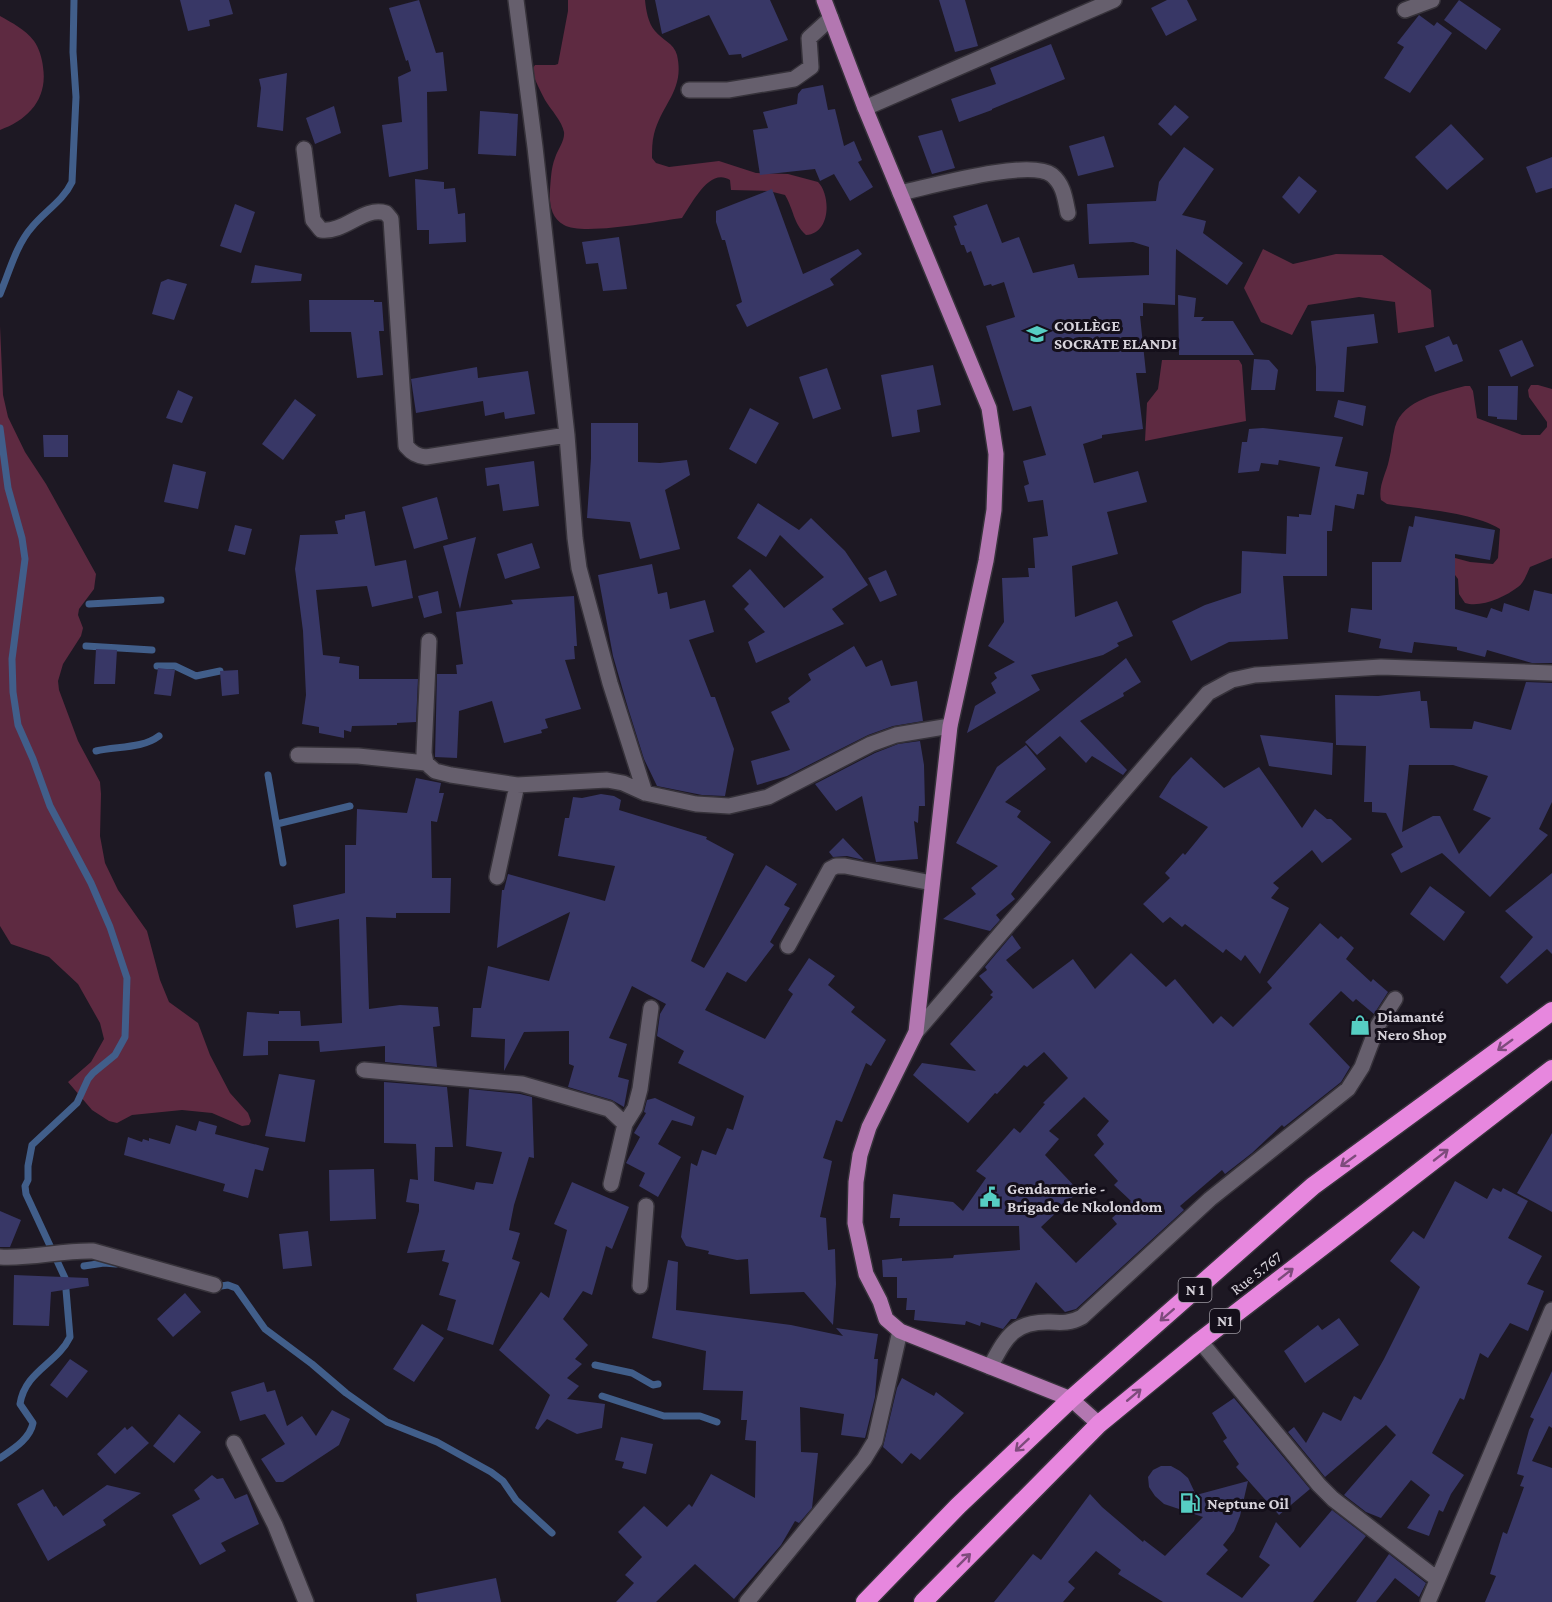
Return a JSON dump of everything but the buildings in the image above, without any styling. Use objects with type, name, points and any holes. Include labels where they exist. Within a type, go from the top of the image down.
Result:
[{"type":"highway","name":"N 1","points":[[865,1602],[958,1506],[1071,1399],[1313,1186],[1552,1011]]},
{"type":"highway","name":"Rue 5.767","points":[[923,1602],[1099,1424],[1200,1341],[1552,1069]]},
{"type":"main road","points":[[824,0],[865,108],[989,408],[996,454],[993,510],[986,561],[950,726],[916,1032],[869,1127],[860,1155],[856,1182],[855,1223],[866,1274],[886,1318],[900,1331],[1071,1399],[1099,1424]]},
{"type":"street","points":[[516,0],[567,435],[579,568],[616,704],[645,793]]},
{"type":"street","points":[[865,108],[1114,0]]},
{"type":"street","points":[[1405,10],[1432,0]]},
{"type":"street","points":[[689,90],[728,90],[794,79],[811,67],[809,38],[831,18]]},
{"type":"street","points":[[304,149],[313,220],[321,230],[336,229],[372,211],[387,213],[391,219],[406,446],[411,452],[426,457],[567,435]]},
{"type":"street","points":[[900,193],[987,174],[1025,169],[1051,174],[1064,190],[1068,213]]},
{"type":"street","points":[[426,763],[424,753],[429,641]]},
{"type":"street","points":[[916,1032],[1208,693],[1232,680],[1255,675],[1381,667],[1552,673]]},
{"type":"street","points":[[298,755],[358,756],[426,763],[435,771],[451,775],[517,785],[607,780],[623,783],[645,793],[696,804],[729,806],[768,797],[871,744],[896,735],[950,726]]},
{"type":"street","points":[[497,877],[517,785]]},
{"type":"street","points":[[788,946],[830,869],[836,866],[932,884]]},
{"type":"street","points":[[990,1367],[1004,1343],[1018,1327],[1041,1322],[1074,1322],[1082,1317],[1210,1199],[1348,1089],[1362,1067],[1378,1025],[1395,999]]},
{"type":"street","points":[[611,1184],[625,1124],[635,1108],[640,1089],[651,1008]]},
{"type":"street","points":[[364,1070],[522,1084],[609,1109],[625,1124]]},
{"type":"street","points":[[640,1286],[646,1206]]},
{"type":"street","points":[[0,1257],[79,1250],[108,1254],[214,1285]]},
{"type":"street","points":[[1428,1602],[1552,1310]]},
{"type":"street","points":[[747,1602],[864,1459],[875,1441],[900,1331]]},
{"type":"street","points":[[1200,1341],[1319,1485],[1437,1580]]},
{"type":"street","points":[[234,1443],[275,1525],[306,1602]]},
{"type":"shaded area","points":[[568,0],[645,0],[653,28],[675,51],[679,67],[678,78],[653,137],[652,158],[656,163],[669,167],[719,161],[756,173],[788,174],[818,182],[827,204],[824,221],[820,228],[806,235],[798,226],[785,195],[769,191],[731,190],[730,180],[722,177],[715,178],[702,189],[682,218],[621,227],[587,229],[573,228],[556,219],[550,200],[550,189],[553,166],[564,132],[531,71],[535,65],[558,64]]},
{"type":"shaded area","points":[[0,16],[34,41],[41,57],[44,78],[34,107],[19,120],[0,130]]},
{"type":"shaded area","points":[[1263,249],[1293,264],[1336,254],[1382,255],[1431,290],[1434,327],[1398,333],[1395,302],[1359,297],[1308,305],[1292,335],[1261,322],[1244,288]]},
{"type":"shaded area","points":[[0,326],[3,395],[8,417],[25,452],[46,484],[96,574],[94,589],[79,609],[78,615],[83,628],[81,636],[63,664],[58,681],[59,690],[78,741],[100,782],[100,836],[105,863],[118,890],[147,931],[160,980],[169,1002],[198,1023],[210,1055],[230,1093],[248,1113],[251,1121],[249,1125],[242,1126],[212,1113],[182,1110],[132,1115],[117,1123],[109,1121],[92,1110],[68,1082],[91,1062],[104,1039],[100,1023],[78,984],[49,957],[11,944],[0,926]]},
{"type":"shaded area","points":[[1162,360],[1239,360],[1242,365],[1246,421],[1145,441],[1147,403],[1158,389]]},
{"type":"shaded area","points":[[1531,385],[1552,389],[1552,558],[1530,567],[1520,585],[1493,601],[1478,604],[1465,603],[1459,594],[1458,579],[1455,575],[1434,565],[1444,555],[1470,562],[1493,564],[1498,558],[1500,529],[1489,523],[1461,515],[1387,504],[1381,500],[1381,485],[1390,456],[1395,427],[1399,417],[1414,404],[1434,395],[1470,386],[1473,391],[1477,418],[1522,435],[1540,435],[1547,427],[1547,422],[1529,397],[1528,390]]},
{"type":"waterway","points":[[0,294],[26,234],[64,195],[72,182],[76,97],[73,52],[74,0]]},
{"type":"waterway","points":[[0,428],[8,488],[22,538],[25,559],[12,659],[13,692],[18,725],[50,806],[91,883],[110,927],[127,978],[125,1037],[115,1055],[88,1079],[77,1103],[32,1145],[28,1180],[25,1186],[26,1194],[65,1278],[70,1337],[57,1354],[28,1383],[20,1404],[33,1423],[31,1429],[20,1443],[0,1458]]},
{"type":"waterway","points":[[89,604],[161,600]]},
{"type":"waterway","points":[[86,646],[152,650]]},
{"type":"waterway","points":[[157,666],[175,666],[196,676],[220,671]]},
{"type":"waterway","points":[[96,751],[137,745],[159,736]]},
{"type":"waterway","points":[[268,775],[283,863]]},
{"type":"waterway","points":[[277,824],[350,806]]},
{"type":"waterway","points":[[84,1266],[116,1264]]},
{"type":"waterway","points":[[214,1287],[228,1285],[236,1288],[265,1329],[387,1422],[437,1442],[491,1472],[503,1481],[516,1500],[552,1533]]},
{"type":"waterway","points":[[595,1365],[632,1373],[653,1385],[658,1384]]},
{"type":"waterway","points":[[602,1396],[664,1416],[700,1416],[717,1422]]},
{"type":"place","name":"COLLÈGE SOCRATE ELANDI","points":[[1037,334]]},
{"type":"place","name":"Diamanté Nero Shop","points":[[1360,1025]]},
{"type":"place","name":"Gendarmerie - Brigade de Nkolondom","points":[[990,1197]]},
{"type":"place","name":"Neptune Oil","points":[[1190,1503]]}]
